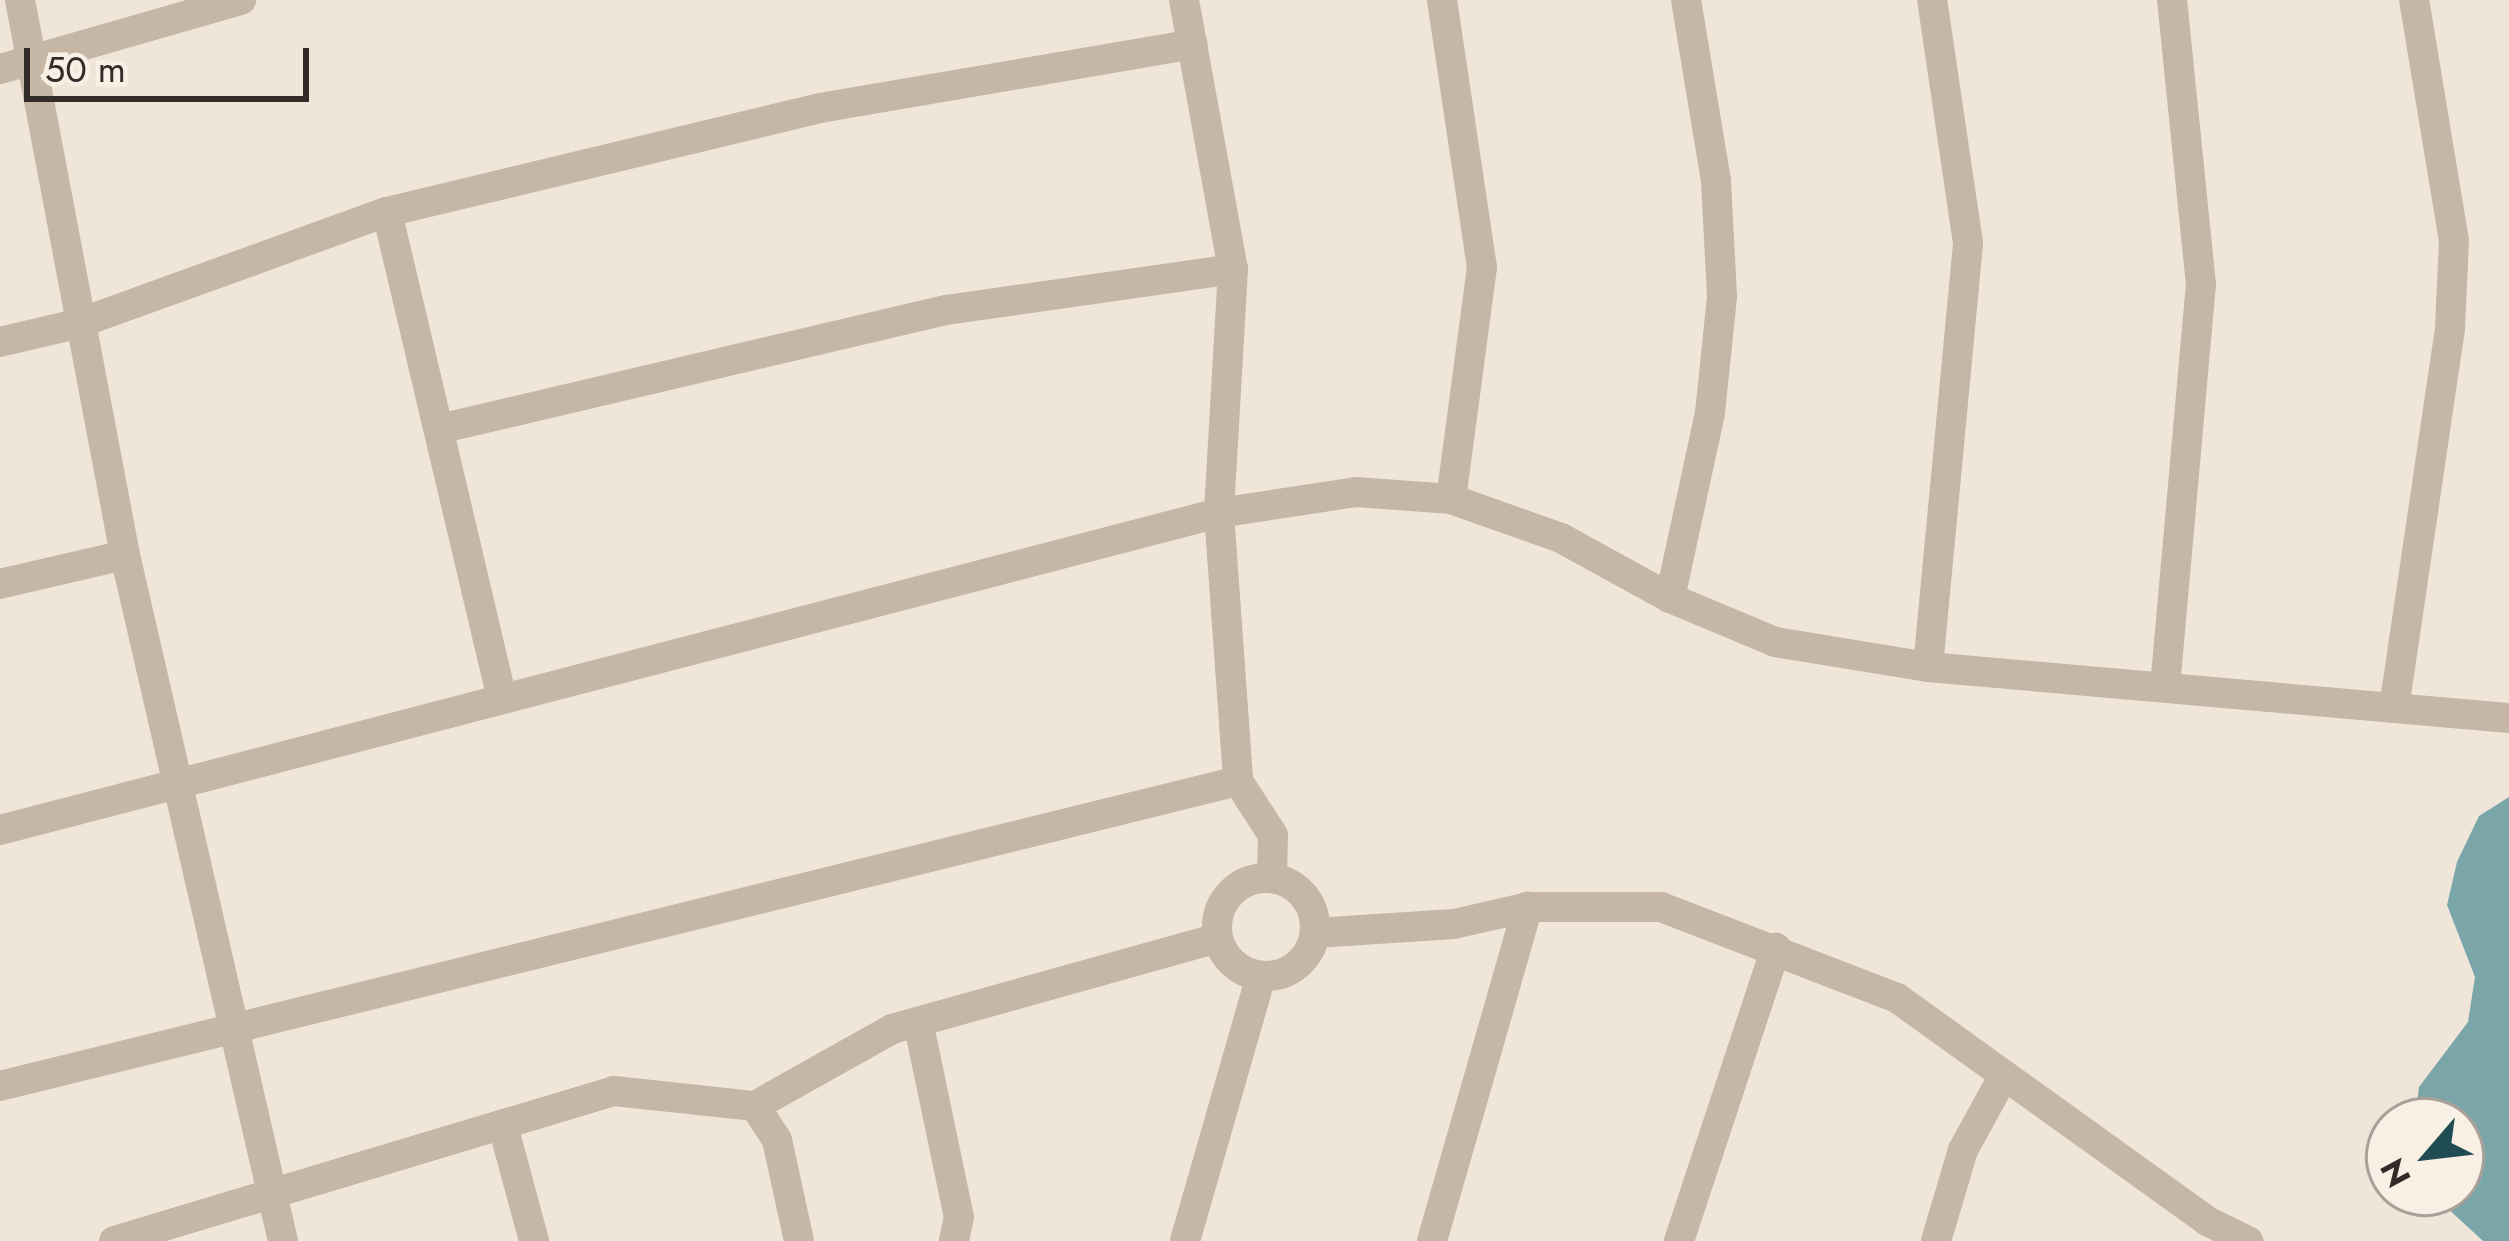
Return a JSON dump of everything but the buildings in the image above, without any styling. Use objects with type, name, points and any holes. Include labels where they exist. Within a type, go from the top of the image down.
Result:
[{"type":"street","points":[[20,0],[77,324],[125,555],[283,1241]]},
{"type":"street","points":[[0,69],[241,0]]},
{"type":"street","points":[[1184,0],[1233,269],[1219,513],[1238,781],[1273,835],[1272,878]]},
{"type":"street","points":[[1442,0],[1481,267],[1450,500]]},
{"type":"street","points":[[1670,598],[1710,412],[1722,296],[1716,182],[1686,0]]},
{"type":"street","points":[[1928,667],[1968,243],[1932,0]]},
{"type":"street","points":[[2165,687],[2201,286],[2172,0]]},
{"type":"street","points":[[2394,708],[2450,328],[2454,241],[2414,0]]},
{"type":"street","points":[[0,342],[77,324],[387,212],[820,108],[1193,44]]},
{"type":"street","points":[[387,212],[502,699]]},
{"type":"street","points":[[440,429],[946,310],[1233,269]]},
{"type":"street","points":[[0,830],[1219,513],[1356,492],[1450,500],[1561,538],[1670,598],[1775,641],[1928,667],[2509,718]]},
{"type":"street","points":[[0,584],[125,555]]},
{"type":"street","points":[[0,1086],[1238,781]]},
{"type":"street","points":[[1272,878],[1305,896],[1315,933],[1296,966],[1261,976],[1226,957],[1217,938],[1217,920],[1236,887],[1272,878]]},
{"type":"street","points":[[1315,933],[1454,924],[1528,907],[1661,907],[1897,998],[2203,1231],[2248,1241]]},
{"type":"street","points":[[1432,1241],[1528,907]]},
{"type":"street","points":[[114,1241],[272,1199],[614,1090],[755,1106],[892,1029],[920,1026],[1217,938]]},
{"type":"street","points":[[1679,1241],[1776,948]]},
{"type":"street","points":[[1186,1241],[1261,976]]},
{"type":"street","points":[[920,1026],[959,1217],[954,1241]]},
{"type":"street","points":[[1936,1241],[1963,1150],[2005,1076]]},
{"type":"street","points":[[755,1106],[777,1140],[799,1241]]},
{"type":"street","points":[[503,1126],[534,1241]]},
{"type":"water","points":[[2509,797],[2509,1241],[2483,1241],[2457,1217],[2485,1217],[2485,1097],[2418,1097],[2419,1087],[2468,1022],[2475,977],[2447,905],[2457,862],[2479,816]]}]
